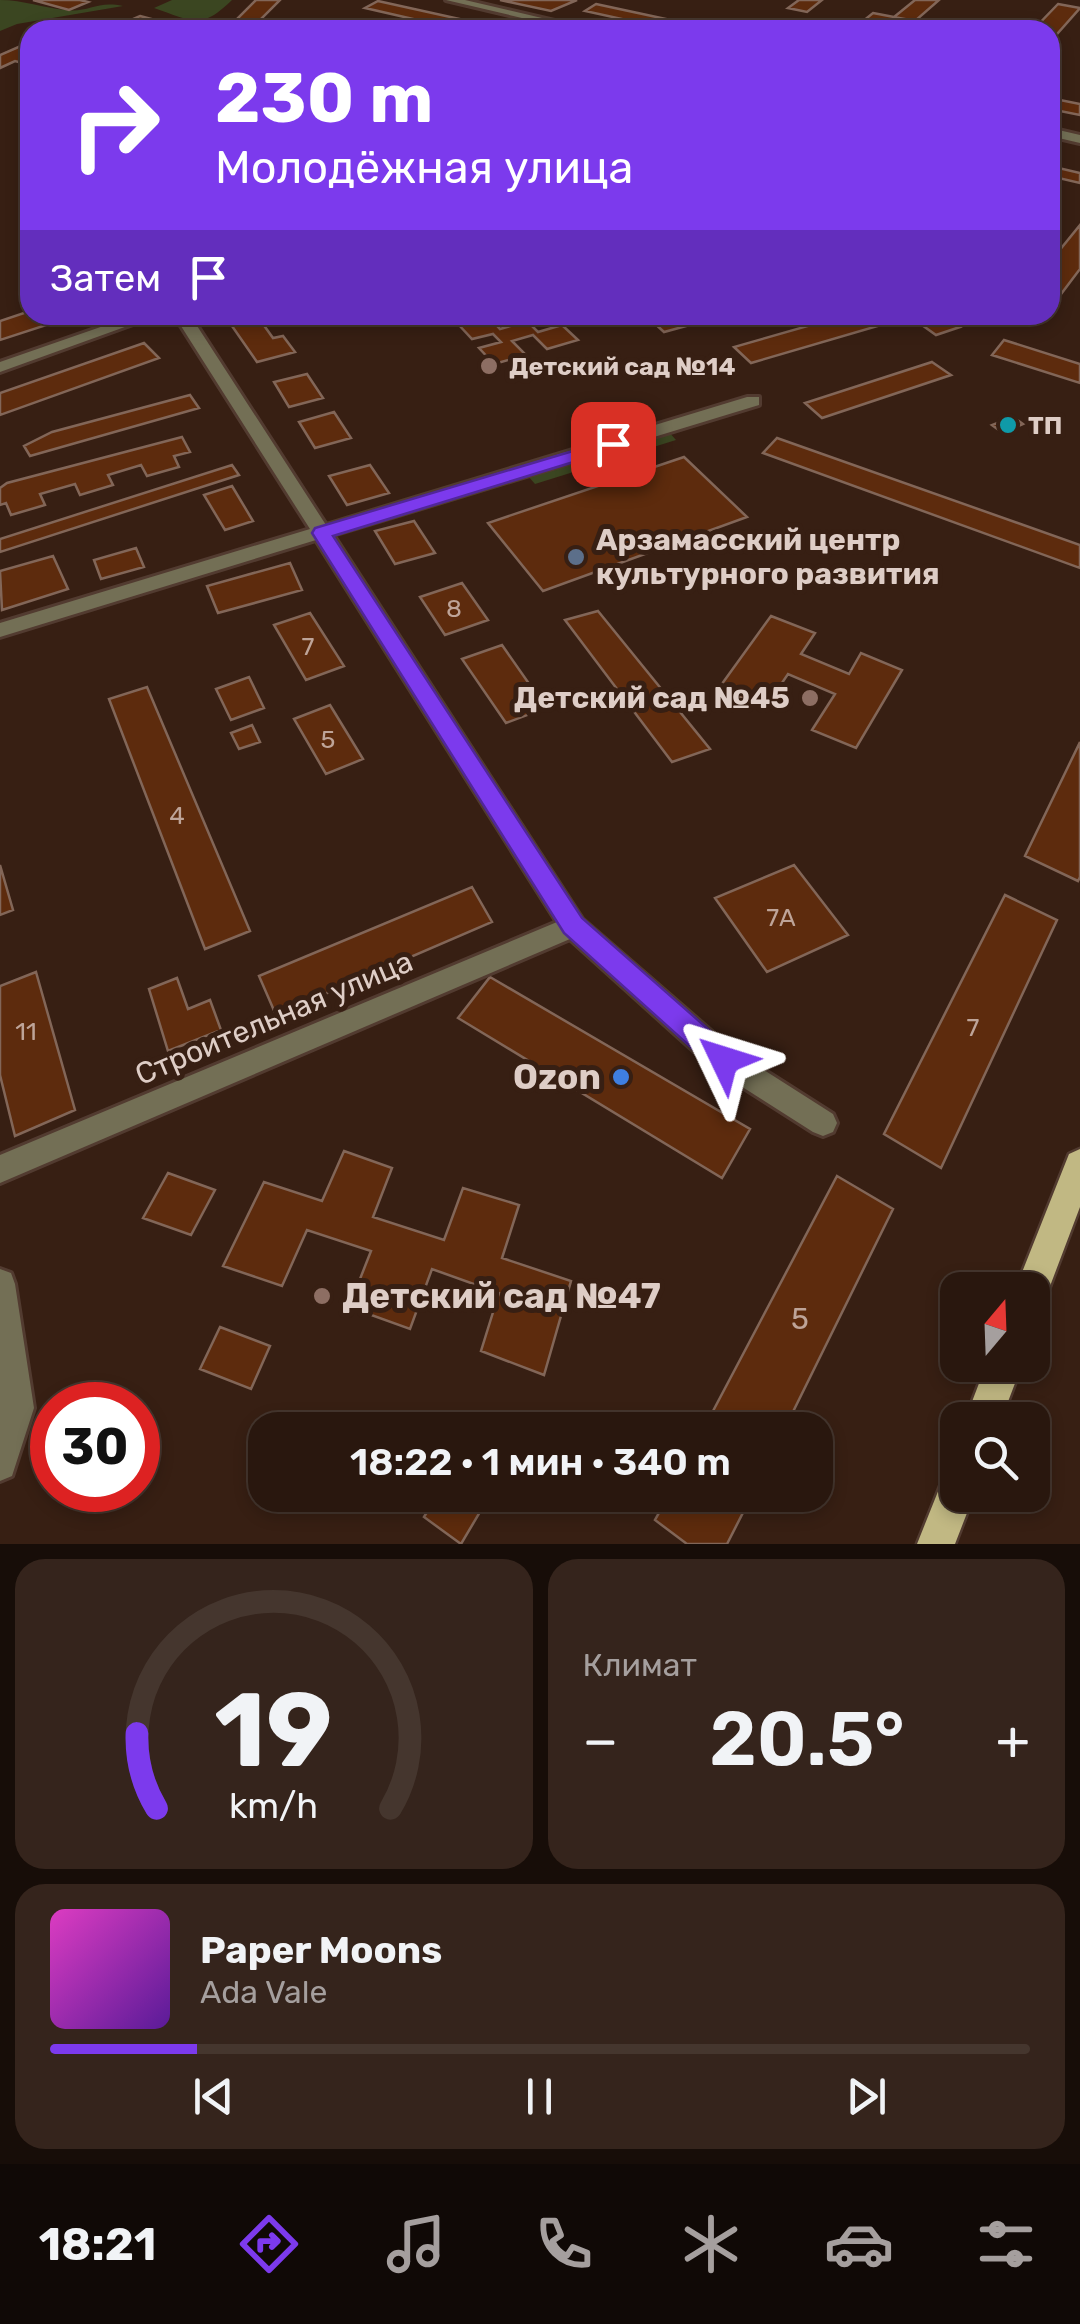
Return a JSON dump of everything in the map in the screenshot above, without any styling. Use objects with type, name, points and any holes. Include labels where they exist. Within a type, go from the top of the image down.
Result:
[{"type":"main road","points":[[1039,1272],[1080,1166]]},
{"type":"main road","points":[[936,1544],[949,1512]]},
{"type":"street","points":[[450,0],[542,20]]},
{"type":"street","points":[[0,367],[121,325]]},
{"type":"street","points":[[188,325],[573,926],[724,1060],[822,1123]]},
{"type":"street","points":[[0,630],[753,401]]},
{"type":"street","name":"Строительная улица","points":[[0,1169],[573,926]]},
{"type":"street","points":[[0,1284],[18,1408],[0,1464]]},
{"type":"green space","points":[[0,0],[74,10],[123,6],[20,20],[20,23],[0,31]]},
{"type":"green space","points":[[172,0],[232,0],[204,20],[178,17],[154,8]]},
{"type":"green space","points":[[669,432],[676,440],[535,484],[528,476]]},
{"type":"building","points":[[33,0],[80,0],[88,2],[69,10]]},
{"type":"building","points":[[256,0],[280,0],[260,20],[236,20]]},
{"type":"building","points":[[500,0],[577,0],[551,11]]},
{"type":"building","points":[[799,0],[822,0],[807,12],[788,8]]},
{"type":"building","points":[[915,0],[939,0],[916,20],[894,17]]},
{"type":"building","points":[[378,1],[462,20],[417,20],[365,8]]},
{"type":"building","points":[[596,4],[670,20],[626,20],[585,11]]},
{"type":"building","points":[[1058,4],[1080,8],[1060,31],[1060,20],[1043,20]]},
{"type":"building","points":[[873,13],[894,17],[891,20],[864,20]]},
{"type":"building","points":[[20,46],[20,62],[0,68],[0,55]]},
{"type":"building","points":[[1060,100],[1080,104],[1080,115],[1060,111]]},
{"type":"building","points":[[1060,168],[1080,173],[1080,183],[1060,178]]},
{"type":"building","points":[[1080,225],[1080,269],[1060,295],[1060,250]]},
{"type":"building","points":[[20,314],[20,325],[46,325],[0,340],[0,321]]},
{"type":"building","points":[[231,325],[264,325],[273,338],[283,336],[295,352],[257,362]]},
{"type":"building","points":[[459,325],[496,325],[500,329],[531,325],[538,332],[562,325],[578,340],[547,349],[533,335],[512,341],[526,355],[494,364],[479,348],[501,342],[493,334],[472,339]]},
{"type":"building","points":[[656,325],[690,325],[664,332]]},
{"type":"building","points":[[811,325],[881,325],[751,363],[734,347]]},
{"type":"building","points":[[922,325],[960,327],[936,335]]},
{"type":"building","points":[[1004,340],[1080,364],[1080,383],[992,355]]},
{"type":"building","points":[[144,343],[159,358],[0,415],[0,393]]},
{"type":"building","points":[[932,362],[951,375],[822,418],[805,403]]},
{"type":"building","points":[[307,374],[323,398],[289,407],[274,382]]},
{"type":"building","points":[[190,395],[199,408],[30,456],[24,446],[52,432]]},
{"type":"building","points":[[334,412],[351,438],[315,448],[299,422]]},
{"type":"building","name":"ТП","points":[[1013,417],[1023,424],[1003,433],[992,425]]},
{"type":"building","points":[[182,437],[190,452],[174,456],[179,467],[147,476],[141,465],[108,475],[113,485],[80,495],[75,484],[40,494],[45,505],[11,515],[6,503],[0,505],[0,488],[7,483]]},
{"type":"building","points":[[777,438],[1080,545],[1080,568],[763,453]]},
{"type":"building","name":"Арзамасский центр культурного развития","points":[[684,457],[747,517],[543,591],[488,523]]},
{"type":"building","points":[[232,465],[239,475],[0,552],[0,539]]},
{"type":"building","points":[[370,465],[389,493],[347,505],[329,476]]},
{"type":"building","points":[[232,486],[253,521],[225,530],[204,495]]},
{"type":"building","points":[[414,521],[435,553],[395,564],[375,531]]},
{"type":"building","points":[[136,548],[144,567],[101,579],[94,560]]},
{"type":"building","points":[[53,556],[68,589],[2,610],[0,571]]},
{"type":"building","points":[[290,563],[302,590],[218,613],[207,586]]},
{"type":"building","points":[[462,583],[488,620],[445,635],[420,597]]},
{"type":"building","points":[[598,611],[710,749],[672,762],[565,620]]},
{"type":"building","points":[[310,613],[344,666],[306,680],[274,625]]},
{"type":"building","points":[[771,616],[815,633],[801,654],[849,674],[861,653],[902,670],[856,748],[812,730],[835,694],[788,674],[765,708],[719,688]]},
{"type":"building","points":[[502,645],[546,708],[506,723],[462,659]]},
{"type":"building","points":[[249,677],[264,708],[231,720],[216,689]]},
{"type":"building","points":[[147,687],[250,931],[205,949],[109,699]]},
{"type":"building","points":[[330,705],[363,759],[326,774],[294,719]]},
{"type":"building","points":[[252,725],[260,742],[239,749],[231,733]]},
{"type":"building","points":[[1080,742],[1080,877],[1078,881],[1025,856]]},
{"type":"building","points":[[0,865],[13,910],[0,915]]},
{"type":"building","points":[[794,865],[848,935],[767,972],[715,898]]},
{"type":"building","points":[[472,887],[492,922],[276,1015],[259,976]]},
{"type":"building","points":[[1005,895],[1057,920],[941,1168],[884,1134]]},
{"type":"building","points":[[36,972],[75,1110],[15,1136],[0,1075],[0,986]]},
{"type":"building","points":[[490,977],[750,1129],[722,1178],[458,1018]]},
{"type":"building","points":[[177,978],[188,1009],[210,1000],[221,1030],[168,1051],[149,989]]},
{"type":"building","points":[[344,1151],[392,1168],[373,1217],[444,1240],[463,1188],[519,1205],[502,1258],[571,1281],[544,1375],[481,1351],[499,1293],[432,1269],[410,1329],[349,1307],[371,1251],[307,1230],[282,1286],[223,1266],[264,1182],[322,1201]]},
{"type":"building","points":[[168,1173],[215,1190],[191,1235],[143,1218]]},
{"type":"building","points":[[837,1176],[893,1209],[793,1412],[712,1412]]},
{"type":"building","points":[[220,1327],[270,1346],[251,1389],[200,1369]]},
{"type":"building","points":[[427,1512],[480,1512],[461,1544],[424,1517]]},
{"type":"building","points":[[659,1512],[743,1512],[727,1544],[687,1544],[655,1520]]},
{"type":"place","name":"Детский сад №14","points":[[489,366]]},
{"type":"place","name":"ТП","points":[[1008,425]]},
{"type":"place","name":"Арзамасский центр культурного развития","points":[[576,557]]},
{"type":"place","name":"Детский сад №45","points":[[810,698]]},
{"type":"place","name":"Ozon","points":[[621,1077]]},
{"type":"place","name":"Детский сад №47","points":[[322,1296]]},
{"type":"route","points":[[613,444],[322,533],[573,926],[724,1060]]}]
